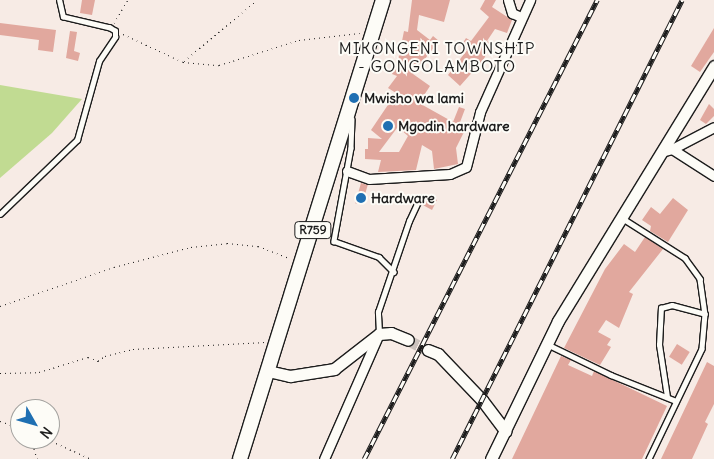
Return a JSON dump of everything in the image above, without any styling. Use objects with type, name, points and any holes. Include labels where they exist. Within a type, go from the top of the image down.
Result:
[{"type":"main road","name":"R759","points":[[240,459],[375,31],[383,0]]},
{"type":"street","points":[[508,0],[512,12],[521,17]]},
{"type":"street","points":[[347,171],[369,179],[450,174],[466,167],[480,112],[530,0]]},
{"type":"street","points":[[491,459],[558,321],[666,150],[714,66]]},
{"type":"street","points":[[666,150],[714,127]]},
{"type":"street","points":[[666,150],[714,176]]},
{"type":"street","points":[[268,371],[290,376],[334,369],[379,334],[391,333],[408,340]]},
{"type":"street","points":[[324,459],[379,334]]},
{"type":"street","points":[[428,350],[438,354],[482,400],[505,431]]},
{"type":"lane","points":[[0,214],[77,140],[100,61],[115,37],[115,31],[110,28],[63,17],[59,0]]},
{"type":"lane","points":[[352,103],[347,171],[334,241],[379,257],[394,272]]},
{"type":"lane","points":[[379,334],[378,312],[394,272],[409,221],[420,197]]},
{"type":"lane","points":[[622,218],[685,258],[700,279],[705,314],[702,349],[649,459]]},
{"type":"lane","points":[[667,397],[659,345],[661,308],[672,304],[705,314]]},
{"type":"lane","points":[[548,345],[676,401]]},
{"type":"path","points":[[110,28],[128,0]]},
{"type":"path","points":[[183,62],[257,0]]},
{"type":"path","points":[[115,31],[151,45],[183,62],[219,65],[299,40],[375,31]]},
{"type":"path","points":[[0,306],[114,267],[191,248],[228,243],[258,246],[302,263]]},
{"type":"path","points":[[0,373],[39,372],[88,356],[98,361],[105,356],[133,349],[278,341]]},
{"type":"path","points":[[60,445],[90,459]]},
{"type":"green space","points":[[0,85],[82,99],[52,133],[0,178]]},
{"type":"building","points":[[82,0],[95,0],[92,15],[80,13]]},
{"type":"building","points":[[412,0],[450,0],[444,22],[419,15],[417,30],[430,40],[433,36],[439,41],[413,74],[430,86],[419,103],[453,122],[459,107],[465,109],[459,125],[466,128],[456,148],[458,164],[434,169],[432,151],[422,145],[416,170],[378,172],[381,160],[365,159],[365,149],[368,149],[368,138],[382,139],[371,130],[396,93],[388,88],[397,76],[392,74],[399,56],[411,43],[402,41],[404,31],[408,32]],"holes":[[[403,120],[401,130],[408,136],[399,152],[379,152]]]},
{"type":"building","points":[[485,0],[496,0],[492,7],[512,20],[507,33],[495,29],[487,41],[491,43],[484,59],[460,86],[448,75],[467,50],[461,46],[466,38],[471,41],[489,17],[480,9]]},
{"type":"building","points":[[0,23],[56,30],[53,52],[38,50],[39,40],[0,35]]},
{"type":"building","points":[[714,28],[714,52],[700,72],[691,66]]},
{"type":"building","points":[[70,31],[77,32],[74,51],[80,53],[78,61],[66,58]]},
{"type":"building","points":[[709,104],[714,109],[714,116],[706,124],[700,120]]},
{"type":"building","points":[[361,183],[368,185],[362,205],[355,203]]},
{"type":"building","points":[[425,195],[437,200],[432,210],[421,204]]},
{"type":"building","points":[[673,198],[688,210],[668,242],[650,231],[651,226],[642,220],[651,207],[660,214]]},
{"type":"building","points":[[645,237],[663,249],[629,292],[633,294],[619,328],[606,320],[598,332],[611,339],[607,345],[611,347],[600,365],[564,348],[605,269],[624,244],[635,252]]},
{"type":"building","points":[[677,344],[690,352],[682,365],[669,357]]},
{"type":"building","points":[[561,356],[571,360],[568,365],[592,376],[594,371],[667,406],[642,459],[512,459]]},
{"type":"building","points":[[707,362],[714,366],[714,404],[705,422],[708,424],[692,459],[661,459]]},
{"type":"tunnel","points":[[408,340],[428,350]]},
{"type":"railway","points":[[364,459],[597,0]]},
{"type":"railway","points":[[452,459],[682,0]]},
{"type":"place","name":"Mwisho wa lami","points":[[354,98]]},
{"type":"place","name":"Mgodin hardware","points":[[388,126]]},
{"type":"place","name":"Hardware","points":[[361,198]]},
{"type":"district","name":"MIKONGENI TOWNSHIP - GONGOLAMBOTO","points":[[437,57]]}]
